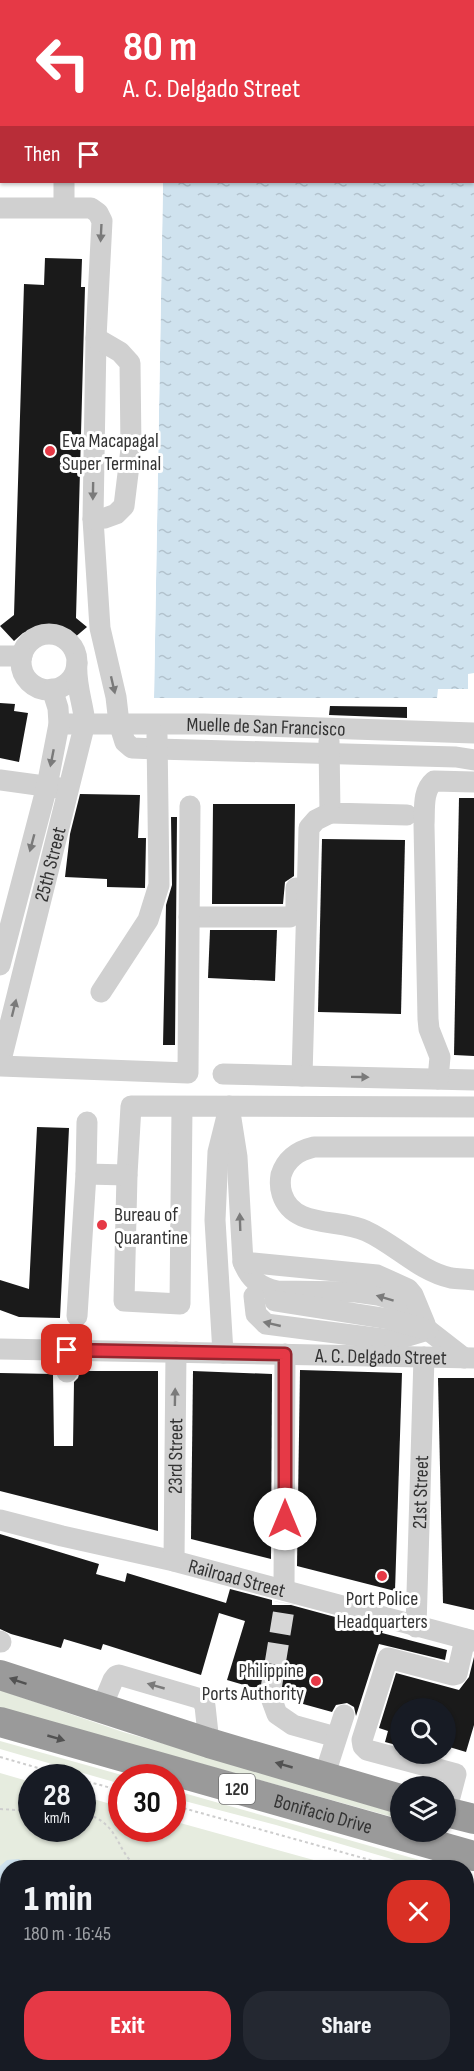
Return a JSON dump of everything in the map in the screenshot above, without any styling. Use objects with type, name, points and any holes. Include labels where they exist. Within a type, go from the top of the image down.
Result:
[{"type":"highway","name":"Bonifacio Drive","points":[[0,1675],[209,1743],[390,1796]]},
{"type":"highway","name":"Bonifacio Drive","points":[[0,1722],[474,1856]]},
{"type":"highway","points":[[456,1814],[474,1819]]},
{"type":"street","points":[[64,183],[64,207]]},
{"type":"street","points":[[0,208],[91,208],[98,213],[102,221],[96,338],[93,519],[100,628],[116,698],[119,723],[128,746],[157,749],[456,757],[474,760]]},
{"type":"street","points":[[93,519],[117,514],[124,506],[132,449],[130,363],[120,352],[96,338]]},
{"type":"street","name":"25th Street","points":[[0,1065],[85,723],[82,697],[76,675],[77,663],[74,650],[69,642],[53,634],[44,635],[35,638],[25,648],[22,656]]},
{"type":"street","points":[[0,656],[22,656],[22,669],[29,680],[39,688],[52,689],[66,683],[75,671],[77,663]]},
{"type":"street","name":"25th Street","points":[[0,964],[47,786],[59,724],[58,708],[52,689]]},
{"type":"street","name":"Muelle de San Francisco","points":[[59,724],[119,723],[474,733]]},
{"type":"street","points":[[101,992],[148,920],[159,885],[157,724]]},
{"type":"street","points":[[328,729],[330,813]]},
{"type":"street","points":[[0,780],[68,789]]},
{"type":"street","points":[[438,1078],[440,1057],[429,1029],[428,1019],[424,825],[426,795],[428,787],[434,781],[474,782]]},
{"type":"street","points":[[0,1065],[188,1073],[190,806]]},
{"type":"street","points":[[302,1076],[309,828],[316,820],[330,813],[407,815]]},
{"type":"street","points":[[189,917],[290,918],[296,910],[297,840]]},
{"type":"street","points":[[223,1074],[474,1080]]},
{"type":"street","points":[[182,1107],[180,1304],[124,1301],[131,1106],[474,1107]]},
{"type":"street","points":[[229,1107],[237,1157],[245,1268],[248,1290],[254,1296],[256,1314],[266,1324],[383,1339],[398,1339],[428,1330]]},
{"type":"street","points":[[223,1353],[215,1220],[218,1152],[229,1107]]},
{"type":"street","points":[[77,1316],[87,1122]]},
{"type":"street","points":[[474,1147],[314,1147],[302,1150],[291,1157],[280,1179],[280,1190],[284,1200],[299,1215],[365,1230],[430,1269],[450,1278],[474,1280]]},
{"type":"street","points":[[86,1174],[127,1175]]},
{"type":"street","points":[[245,1268],[255,1282],[277,1291],[356,1292],[397,1301],[428,1330],[469,1358]]},
{"type":"street","name":"A. C. Delgado Street","points":[[0,1349],[469,1358]]},
{"type":"street","points":[[67,1350],[67,1372]]},
{"type":"street","name":"23rd Street","points":[[174,1561],[176,1352]]},
{"type":"street","points":[[285,1354],[286,1595]]},
{"type":"street","name":"21st Street","points":[[416,1627],[424,1357]]},
{"type":"street","name":"Railroad Street","points":[[0,1520],[63,1526],[286,1595],[469,1640]]},
{"type":"street","points":[[432,1776],[367,1750],[362,1740],[388,1658],[453,1676],[457,1674],[469,1640]]},
{"type":"street","points":[[101,1709],[113,1680],[119,1675],[201,1699],[205,1706],[209,1743]]},
{"type":"street","points":[[270,1695],[277,1714],[293,1725],[336,1737]]},
{"type":"street","points":[[324,1777],[344,1715]]},
{"type":"path","points":[[0,1757],[24,1764]]},
{"type":"path","points":[[0,1809],[18,1811]]},
{"type":"path","points":[[186,1809],[370,1860]]},
{"type":"path","points":[[96,1819],[106,1823],[130,1860]]},
{"type":"shaded area","points":[[0,1690],[123,1732],[390,1808],[390,1816],[0,1708]]},
{"type":"shaded area","points":[[0,1741],[82,1764],[52,1764],[0,1749]]},
{"type":"shaded area","points":[[96,1768],[108,1771],[108,1780],[96,1777]]},
{"type":"shaded area","points":[[0,1773],[18,1778],[18,1842],[96,1842],[96,1800],[108,1803],[108,1842],[186,1842],[186,1825],[314,1860],[0,1860]]},
{"type":"shaded area","points":[[186,1794],[419,1860],[395,1860],[186,1801]]},
{"type":"water","points":[[163,183],[474,183],[474,673],[468,674],[468,689],[438,689],[437,698],[154,698]]},
{"type":"pier","points":[[160,183],[163,183],[154,697],[151,698]]},
{"type":"building","name":"Eva Macapagal Super Terminal","points":[[45,258],[82,259],[81,287],[85,287],[76,618],[87,627],[74,638],[59,628],[42,626],[23,633],[14,641],[0,626],[14,615],[24,284],[44,285]]},
{"type":"building","points":[[0,703],[15,704],[14,711],[28,713],[19,762],[0,758]]},
{"type":"building","points":[[330,706],[407,707],[407,718],[329,715]]},
{"type":"building","points":[[80,794],[140,795],[138,838],[146,838],[145,888],[107,887],[107,879],[65,877],[70,834]]},
{"type":"building","points":[[459,798],[474,798],[474,1056],[454,1055]]},
{"type":"building","points":[[213,804],[295,804],[294,876],[285,882],[283,904],[212,904]]},
{"type":"building","points":[[171,817],[177,817],[175,1045],[163,1045],[166,905],[172,885]]},
{"type":"building","points":[[322,839],[405,840],[401,1014],[318,1012]]},
{"type":"building","points":[[210,930],[277,930],[275,981],[208,978]]},
{"type":"building","points":[[37,1127],[69,1128],[60,1318],[19,1317],[0,1310],[0,1280],[29,1289]]},
{"type":"building","points":[[300,1370],[402,1373],[395,1591],[297,1566]]},
{"type":"building","points":[[80,1371],[158,1371],[158,1531],[0,1491],[0,1373],[53,1374],[54,1446],[73,1446],[74,1382]]},
{"type":"building","points":[[193,1371],[272,1374],[271,1559],[191,1539]]},
{"type":"building","points":[[438,1378],[474,1378],[474,1610],[443,1603]]},
{"type":"building","points":[[0,1534],[99,1564],[96,1574],[125,1582],[127,1573],[226,1603],[230,1589],[272,1600],[272,1605],[291,1605],[447,1650],[445,1660],[379,1644],[356,1716],[354,1707],[347,1703],[336,1705],[332,1712],[285,1699],[279,1686],[273,1683],[265,1683],[258,1692],[258,1689],[227,1680],[245,1621],[219,1613],[201,1675],[103,1644],[101,1650],[64,1639],[61,1648],[11,1634],[0,1629]]},
{"type":"building","points":[[474,1657],[474,1725],[466,1752],[456,1749],[456,1698],[390,1698],[390,1743],[385,1742],[388,1731],[379,1728],[396,1673],[459,1690],[469,1677]]},
{"type":"tunnel","points":[[270,1695],[285,1603]]},
{"type":"place","name":"Eva Macapagal Super Terminal","points":[[50,451]]},
{"type":"place","name":"Bureau of Quarantine","points":[[102,1225]]},
{"type":"place","name":"Port Police Headquarters","points":[[382,1576]]},
{"type":"place","name":"Philippine Ports Authority","points":[[316,1681]]},
{"type":"route","points":[[67,1350],[285,1354],[285,1519]]}]
